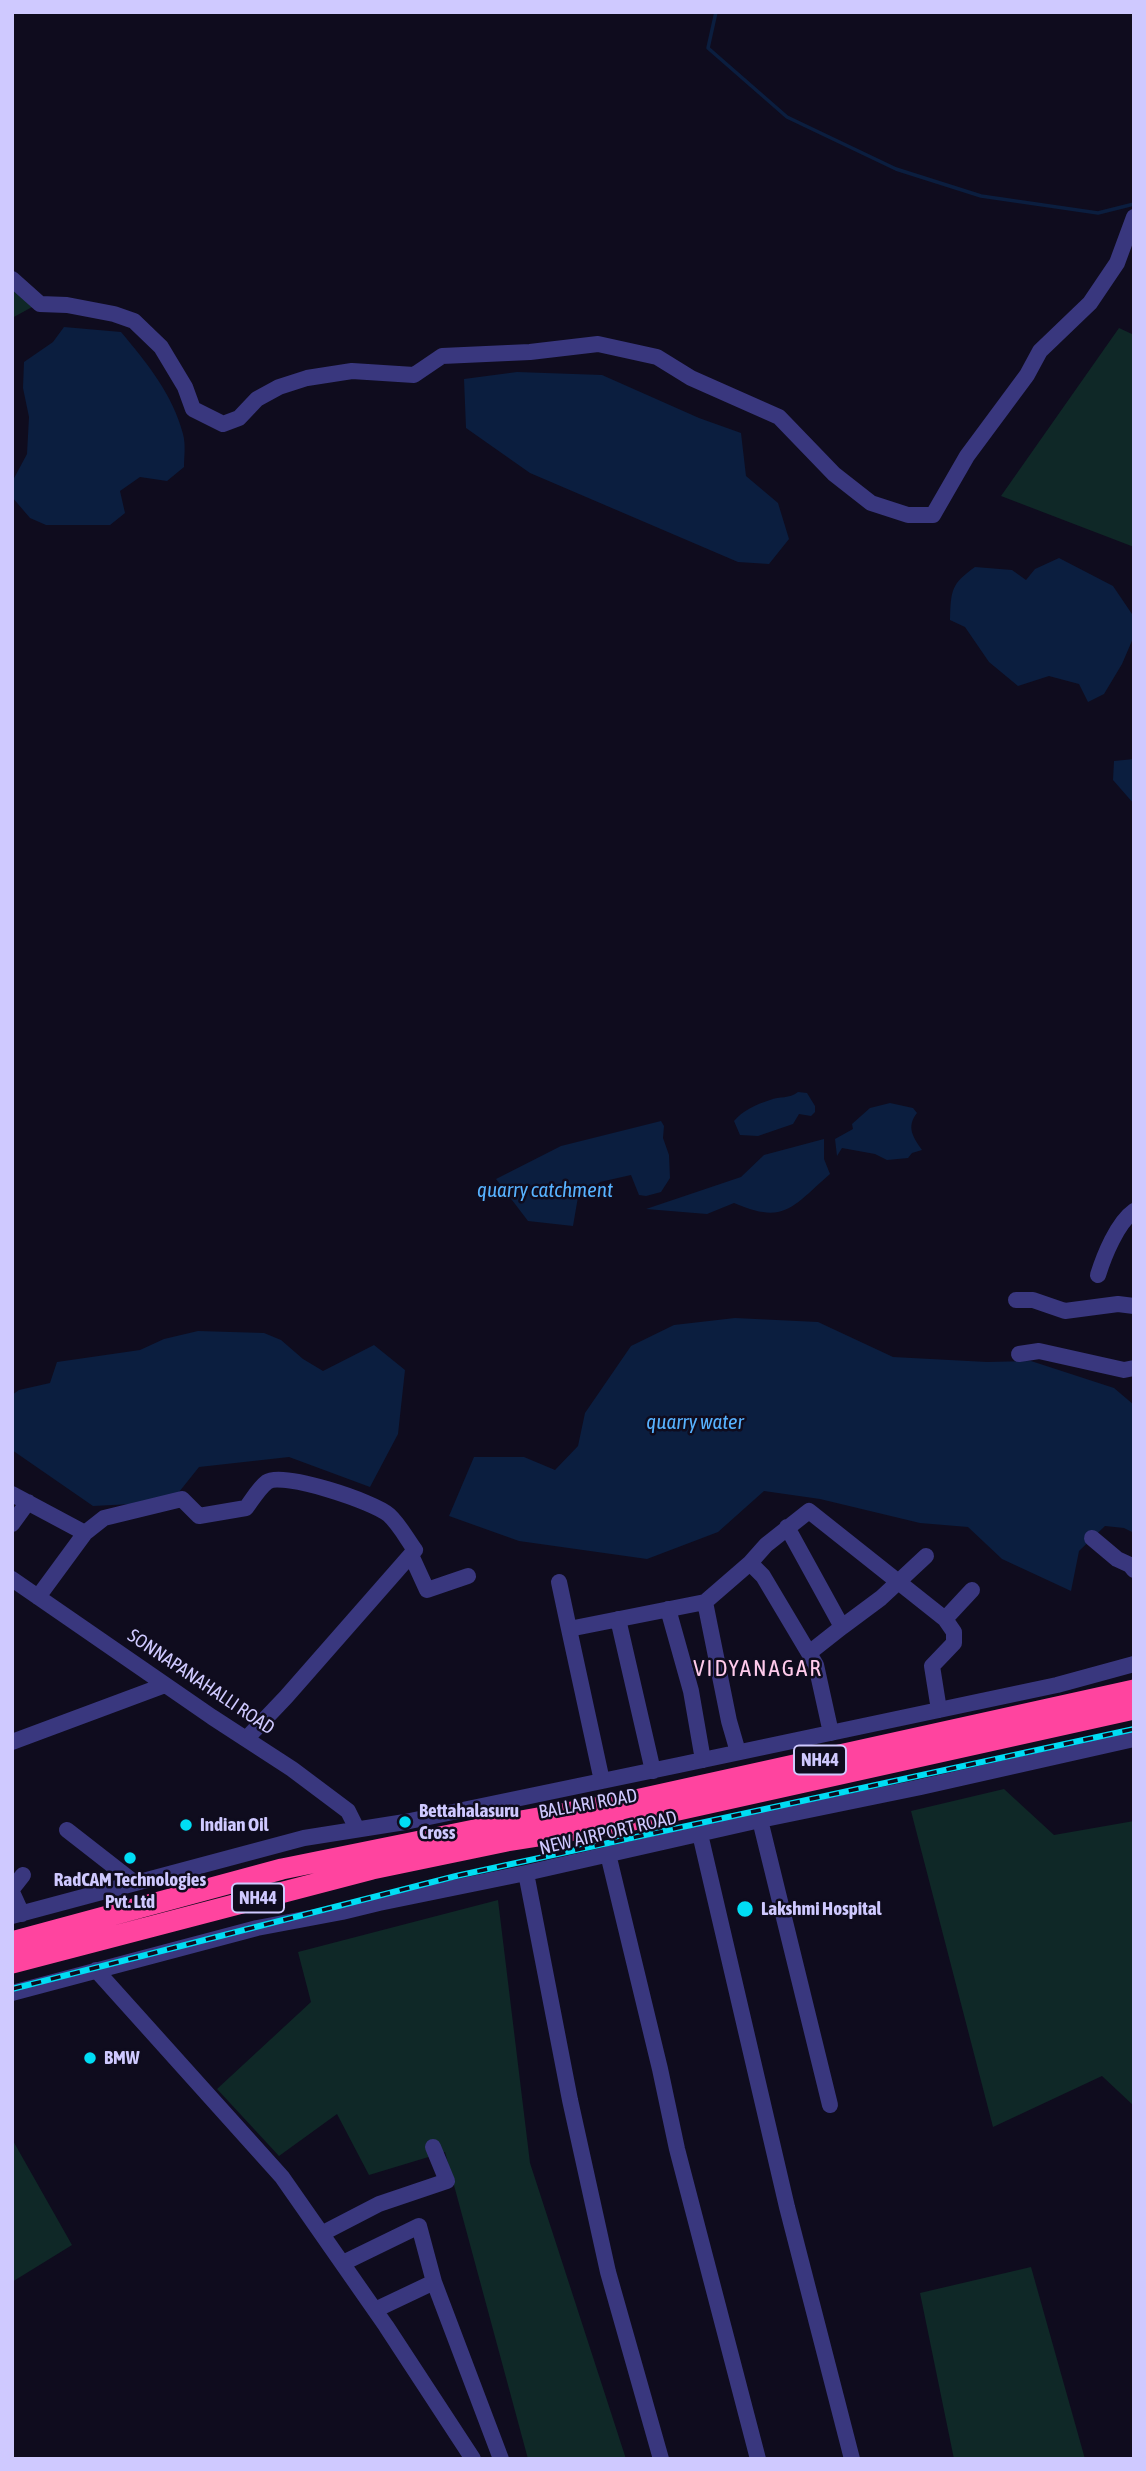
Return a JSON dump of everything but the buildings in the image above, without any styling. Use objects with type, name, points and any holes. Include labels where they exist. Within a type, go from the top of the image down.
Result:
[{"type":"highway","name":"BALLARI ROAD","points":[[12,1964],[635,1800],[1134,1690]]},
{"type":"highway","name":"BALLARI ROAD","points":[[12,1942],[282,1869],[505,1833],[628,1821],[1134,1709]]},
{"type":"street","points":[[12,279],[40,303],[90,309],[134,321],[161,347],[185,387],[193,408],[223,424],[239,418],[257,399],[279,387],[307,378],[352,371],[414,375],[442,356],[530,352],[598,344],[657,356],[691,378],[779,417],[834,474],[871,503],[908,516],[933,515],[967,456],[1011,398],[1041,351],[1090,303],[1117,263],[1134,217]]},
{"type":"street","points":[[1098,1275],[1104,1258],[1132,1207]]},
{"type":"street","points":[[1016,1300],[1033,1300],[1065,1311],[1110,1305],[1134,1306]]},
{"type":"street","points":[[1019,1354],[1039,1351],[1124,1370],[1134,1368]]},
{"type":"street","points":[[38,1597],[85,1533],[104,1518],[182,1499],[199,1516],[247,1508],[267,1482],[276,1479],[312,1485],[389,1514],[415,1550],[246,1739]]},
{"type":"street","points":[[12,1494],[85,1533]]},
{"type":"street","points":[[12,1524],[28,1502]]},
{"type":"street","points":[[569,1629],[705,1602],[750,1563],[766,1545],[808,1511],[945,1619],[954,1632],[954,1643],[932,1666],[939,1710]]},
{"type":"street","points":[[787,1527],[842,1627]]},
{"type":"street","points":[[1092,1538],[1134,1570]]},
{"type":"street","points":[[411,1555],[427,1590],[468,1576]]},
{"type":"street","points":[[809,1653],[899,1583],[926,1556]]},
{"type":"street","points":[[750,1563],[763,1576],[816,1665],[831,1733]]},
{"type":"street","name":"SONNAPANAHALLI ROAD","points":[[12,1580],[292,1769],[348,1811],[357,1829]]},
{"type":"street","points":[[559,1582],[602,1781]]},
{"type":"street","points":[[945,1619],[972,1591]]},
{"type":"street","points":[[705,1602],[729,1721],[738,1752]]},
{"type":"street","points":[[667,1609],[691,1692],[703,1760]]},
{"type":"street","points":[[618,1619],[653,1770]]},
{"type":"street","points":[[23,1875],[12,1891],[17,1915],[304,1838],[405,1822],[703,1760],[1057,1685],[1134,1664]]},
{"type":"street","points":[[12,1742],[166,1685]]},
{"type":"street","name":"NEW AIRPORT ROAD","points":[[12,1993],[257,1928],[526,1873],[1134,1739]]},
{"type":"street","points":[[760,1820],[830,2105]]},
{"type":"street","points":[[67,1830],[135,1884]]},
{"type":"street","points":[[700,1834],[786,2207],[852,2459]]},
{"type":"street","points":[[608,1854],[680,2161],[758,2459]]},
{"type":"street","points":[[526,1873],[569,2100],[608,2272],[661,2459]]},
{"type":"street","points":[[96,1970],[282,2177],[323,2233],[473,2459]]},
{"type":"street","points":[[323,2233],[379,2204],[447,2181],[433,2147]]},
{"type":"street","points":[[342,2263],[419,2226],[434,2283],[502,2459]]},
{"type":"street","points":[[375,2310],[434,2283]]},
{"type":"green space","points":[[12,289],[34,306],[12,318]]},
{"type":"green space","points":[[1119,328],[1134,335],[1134,547],[1001,496]]},
{"type":"green space","points":[[1004,1789],[1054,1835],[1134,1821],[1134,2106],[1102,2076],[993,2127],[911,1811]]},
{"type":"green space","points":[[498,1900],[530,2163],[626,2459],[528,2459],[445,2152],[369,2175],[337,2114],[279,2156],[217,2089],[311,2002],[298,1952]]},
{"type":"green space","points":[[12,2139],[72,2245],[12,2282]]},
{"type":"green space","points":[[1031,2267],[1085,2459],[954,2459],[920,2293]]},
{"type":"water","points":[[64,327],[121,332],[166,393],[183,434],[184,467],[167,481],[140,477],[120,491],[125,513],[110,525],[46,525],[30,518],[12,497],[12,482],[27,454],[29,417],[23,388],[24,362],[53,342]]},
{"type":"water","points":[[517,372],[602,375],[699,418],[741,433],[746,476],[778,503],[789,539],[769,564],[738,562],[530,473],[466,428],[464,379]]},
{"type":"water","points":[[1059,558],[1113,586],[1134,617],[1134,636],[1122,664],[1104,694],[1088,702],[1079,684],[1049,676],[1018,686],[989,662],[965,627],[950,620],[954,589],[961,578],[975,567],[1012,570],[1026,580],[1035,569]]},
{"type":"water","points":[[1134,759],[1134,804],[1113,780],[1114,761]]},
{"type":"water","points":[[798,1092],[807,1093],[815,1106],[815,1112],[811,1116],[799,1114],[793,1124],[758,1136],[740,1135],[734,1121],[741,1114],[760,1104]]},
{"type":"water","points":[[890,1103],[913,1108],[917,1113],[911,1127],[922,1150],[912,1153],[908,1158],[887,1160],[875,1154],[842,1148],[837,1156],[835,1139],[853,1129],[852,1124],[870,1108]]},
{"type":"water","name":"quarry catchment","points":[[661,1121],[669,1155],[670,1178],[661,1192],[639,1195],[631,1175],[600,1182],[578,1197],[573,1226],[528,1221],[496,1179],[561,1146]]},
{"type":"water","points":[[824,1139],[824,1159],[830,1174],[787,1209],[765,1212],[734,1203],[707,1214],[646,1209],[741,1177],[764,1155]]},
{"type":"water","name":"quarry water","points":[[735,1318],[818,1322],[893,1357],[987,1362],[1031,1361],[1114,1388],[1134,1405],[1134,1533],[1124,1528],[1105,1526],[1079,1551],[1071,1591],[1002,1559],[968,1527],[920,1523],[820,1499],[764,1491],[718,1532],[647,1559],[519,1541],[449,1516],[474,1457],[524,1457],[555,1470],[578,1446],[585,1413],[631,1346],[674,1325]]},
{"type":"water","points":[[198,1331],[264,1333],[281,1340],[303,1359],[323,1371],[374,1345],[405,1370],[398,1434],[370,1487],[289,1457],[199,1467],[171,1502],[93,1506],[12,1450],[12,1395],[19,1390],[50,1383],[57,1362],[140,1350],[164,1339]]},
{"type":"waterway","points":[[716,12],[708,48],[787,117],[896,169],[981,196],[1098,213],[1134,204]]},
{"type":"railway","points":[[12,1989],[456,1876],[1134,1729]]},
{"type":"place","name":"Bettahalasuru Cross","points":[[405,1822]]},
{"type":"place","name":"Indian Oil","points":[[186,1825]]},
{"type":"place","name":"RadCAM Technologies Pvt. Ltd","points":[[130,1858]]},
{"type":"place","name":"Lakshmi Hospital","points":[[745,1909]]},
{"type":"place","name":"BMW","points":[[90,2058]]},
{"type":"district","name":"VIDYANAGAR","points":[[758,1669]]}]
